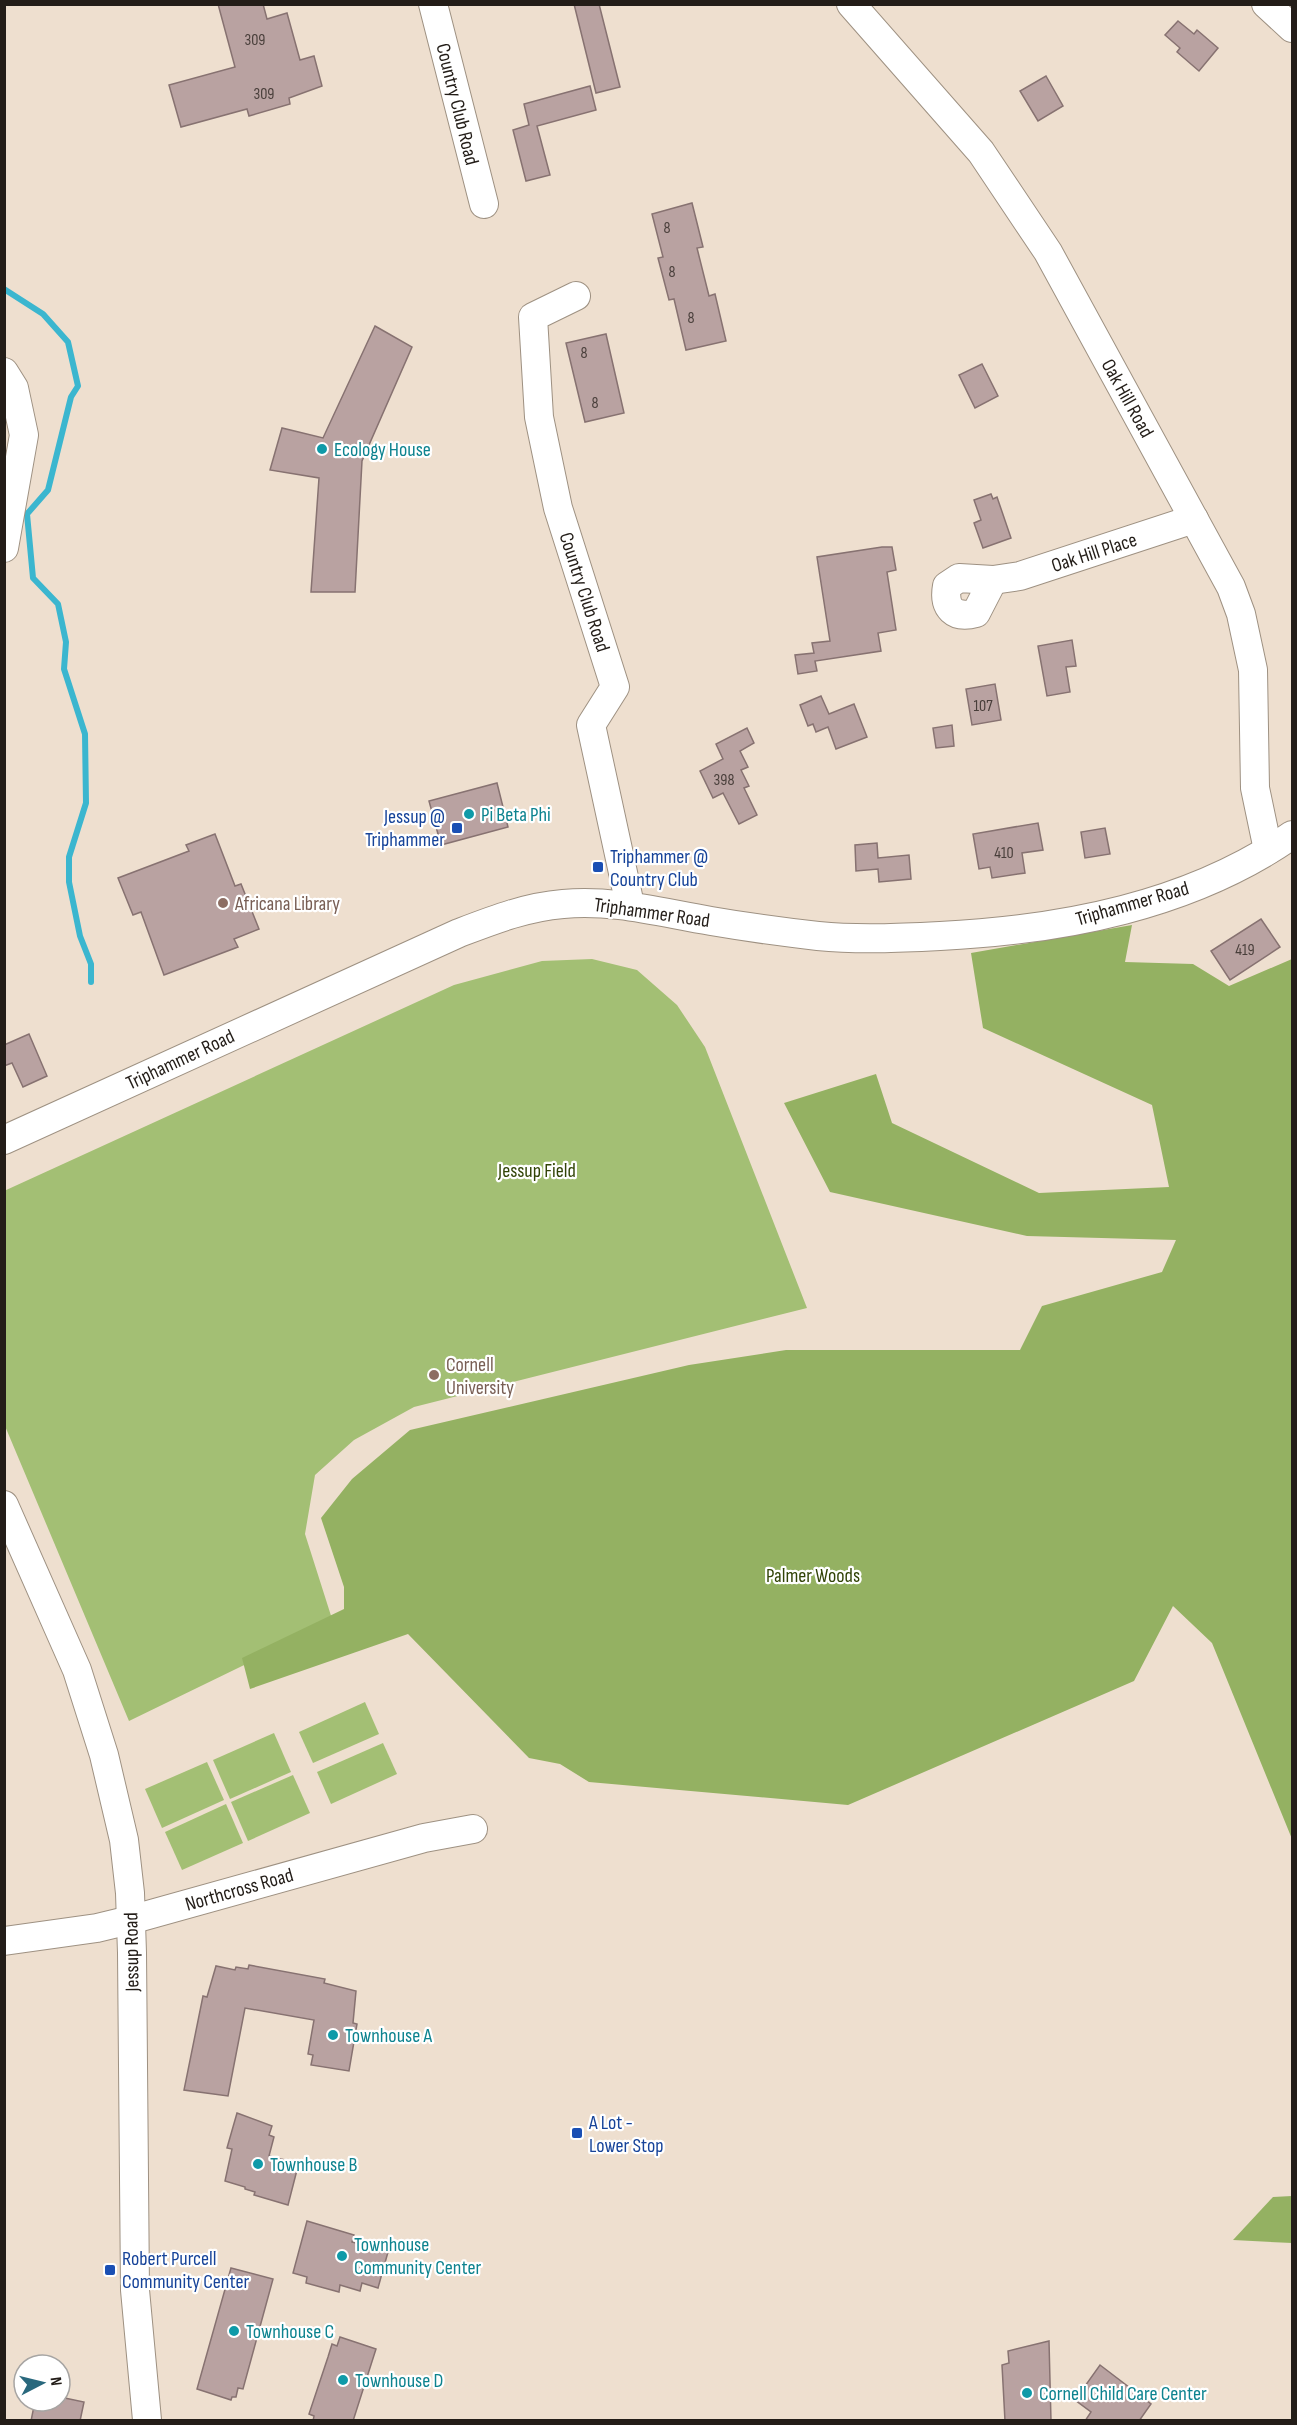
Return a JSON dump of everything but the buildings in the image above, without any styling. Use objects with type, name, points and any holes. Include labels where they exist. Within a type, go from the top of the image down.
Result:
[{"type":"street","name":"Country Club Road","points":[[433,4],[484,204]]},
{"type":"street","name":"Oak Hill Road","points":[[851,4],[981,152],[1048,252],[1231,587],[1244,625],[1253,670],[1255,788],[1268,850]]},
{"type":"street","points":[[1266,4],[1293,28]]},
{"type":"street","name":"Country Club Road","points":[[576,296],[533,316],[539,417],[558,508],[615,687],[591,725],[630,905]]},
{"type":"street","points":[[4,372],[14,388],[24,435],[4,548]]},
{"type":"street","name":"Oak Hill Place","points":[[993,580],[1020,576],[1194,519]]},
{"type":"street","name":"Triphammer Road","points":[[4,1140],[316,997],[492,920],[520,911],[564,904],[630,905],[711,921],[820,936],[906,938],[999,933],[1117,912],[1175,894],[1293,836]]},
{"type":"street","name":"Jessup Road","points":[[4,1506],[77,1670],[104,1755],[124,1840],[130,1920],[135,2283],[147,2421]]},
{"type":"street","name":"Northcross Road","points":[[4,1941],[97,1928],[424,1838],[473,1829]]},
{"type":"green space","name":"Palmer Woods","points":[[1132,925],[1125,962],[1193,964],[1229,986],[1292,959],[1292,1839],[1212,1643],[1173,1606],[1134,1681],[848,1805],[589,1782],[560,1764],[529,1758],[408,1634],[250,1689],[242,1658],[344,1609],[344,1587],[321,1518],[352,1479],[410,1430],[689,1365],[786,1350],[1020,1350],[1042,1306],[1162,1272],[1176,1240],[1027,1236],[830,1192],[784,1103],[876,1074],[892,1123],[1039,1193],[1169,1187],[1152,1105],[983,1028],[971,953]]},
{"type":"green space","name":"Jessup Field","points":[[592,959],[637,970],[677,1005],[705,1047],[807,1308],[414,1407],[354,1440],[315,1475],[305,1534],[333,1622],[129,1721],[5,1426],[4,1191],[454,985],[542,961]]},
{"type":"green space","points":[[365,1702],[379,1734],[313,1763],[299,1732]]},
{"type":"green space","points":[[274,1733],[291,1772],[230,1799],[213,1760]]},
{"type":"green space","points":[[383,1743],[397,1774],[331,1804],[317,1772]]},
{"type":"green space","points":[[207,1762],[224,1800],[162,1828],[145,1789]]},
{"type":"green space","points":[[293,1775],[310,1813],[248,1841],[231,1802]]},
{"type":"green space","points":[[226,1804],[243,1843],[182,1870],[165,1832]]},
{"type":"green space","points":[[1292,2196],[1292,2243],[1233,2240],[1273,2197]]},
{"type":"waterway","points":[[4,289],[43,314],[68,342],[78,386],[71,397],[48,490],[27,514],[33,578],[58,604],[66,642],[64,669],[85,734],[86,803],[69,857],[69,882],[80,936],[91,964],[91,982]]},
{"type":"place","name":"Ecology House","points":[[322,449]]},
{"type":"place","name":"Pi Beta Phi","points":[[469,814]]},
{"type":"place","name":"Jessup @ Triphammer","points":[[457,828]]},
{"type":"place","name":"Triphammer @ Country Club","points":[[598,867]]},
{"type":"place","name":"Africana Library","points":[[223,903]]},
{"type":"place","name":"Cornell University","points":[[434,1375]]},
{"type":"place","name":"Townhouse A","points":[[333,2035]]},
{"type":"place","name":"A Lot - Lower Stop","points":[[577,2133]]},
{"type":"place","name":"Townhouse B","points":[[258,2164]]},
{"type":"place","name":"Townhouse Community Center","points":[[342,2256]]},
{"type":"place","name":"Robert Purcell Community Center","points":[[110,2270]]},
{"type":"place","name":"Townhouse C","points":[[234,2331]]},
{"type":"place","name":"Townhouse D","points":[[343,2380]]},
{"type":"place","name":"Cornell Child Care Center","points":[[1027,2393]]}]
